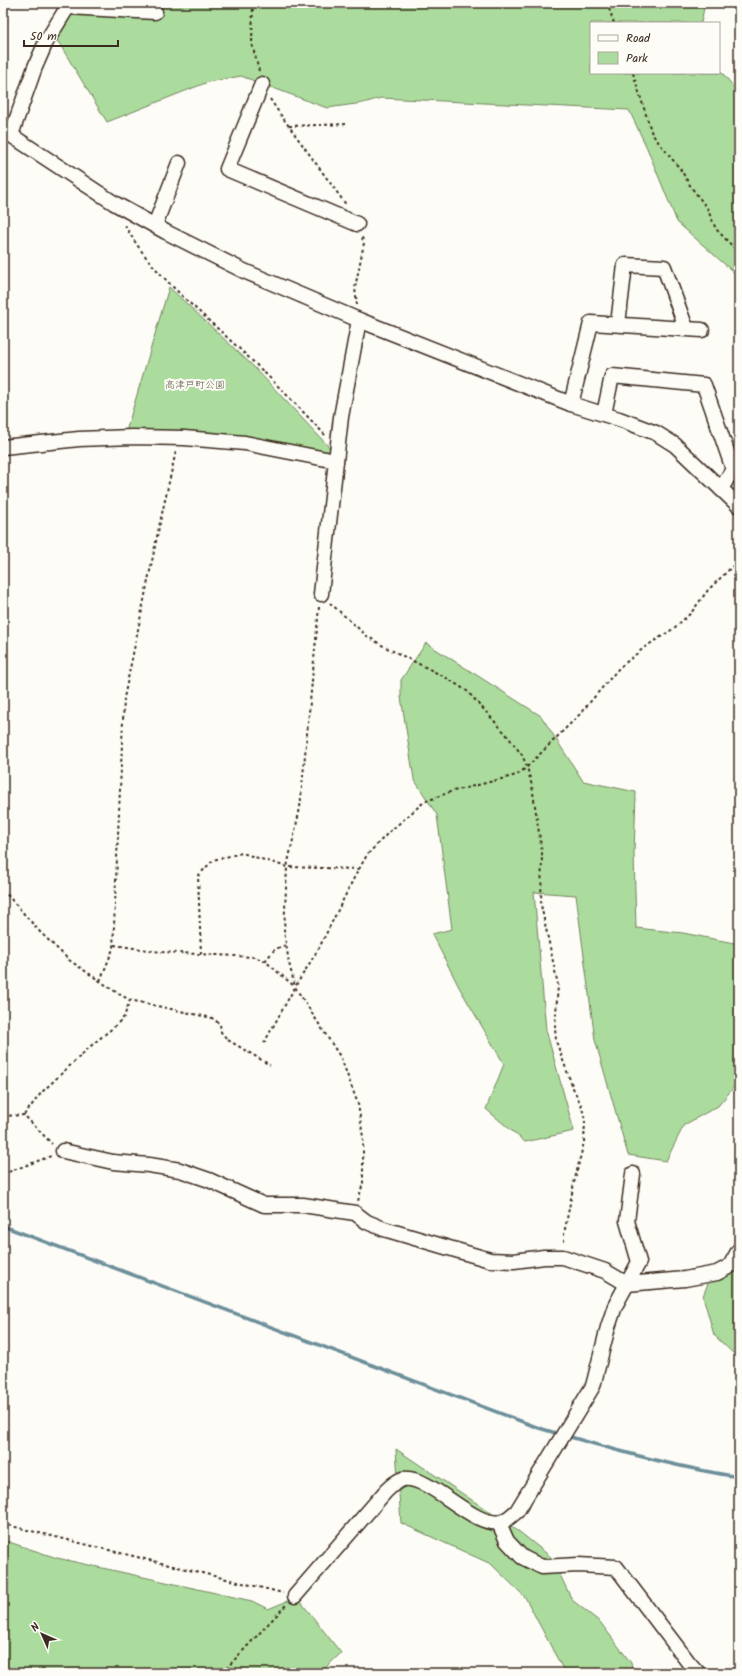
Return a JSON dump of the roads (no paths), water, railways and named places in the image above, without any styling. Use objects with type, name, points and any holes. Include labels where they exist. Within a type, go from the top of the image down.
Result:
[{"type":"street","points":[[155,12],[108,6],[69,5],[43,48],[7,132],[114,203],[155,226],[244,271],[359,320],[571,404],[656,433],[675,445],[739,506]]},
{"type":"street","points":[[262,84],[228,168],[357,224]]},
{"type":"street","points":[[155,226],[179,163]]},
{"type":"street","points":[[618,324],[625,265],[664,267],[686,328]]},
{"type":"street","points":[[321,594],[341,417],[359,320]]},
{"type":"street","points":[[571,404],[591,323],[702,330]]},
{"type":"street","points":[[604,414],[612,376],[704,385],[733,469],[722,489]]},
{"type":"street","points":[[3,447],[102,438],[184,438],[245,443],[337,454]]},
{"type":"street","points":[[63,1151],[113,1162],[149,1165],[180,1170],[209,1180],[264,1205],[303,1206],[355,1213],[367,1222],[384,1230],[490,1260],[563,1257],[605,1270],[627,1284],[685,1279],[717,1272],[730,1266],[739,1250]]},
{"type":"street","points":[[294,1596],[386,1491],[395,1483],[402,1480],[411,1479],[424,1484],[476,1516],[489,1522],[499,1522],[509,1518],[517,1511],[593,1386],[615,1306],[639,1262],[626,1221],[633,1174]]},
{"type":"street","points":[[499,1522],[507,1541],[522,1557],[542,1566],[578,1565],[616,1567],[698,1673]]},
{"type":"waterway","points":[[3,1226],[539,1428],[559,1434]]},
{"type":"waterway","points":[[567,1436],[652,1460],[739,1477]]},
{"type":"park label","name":"高津戸町公園","points":[[195,385]]}]
